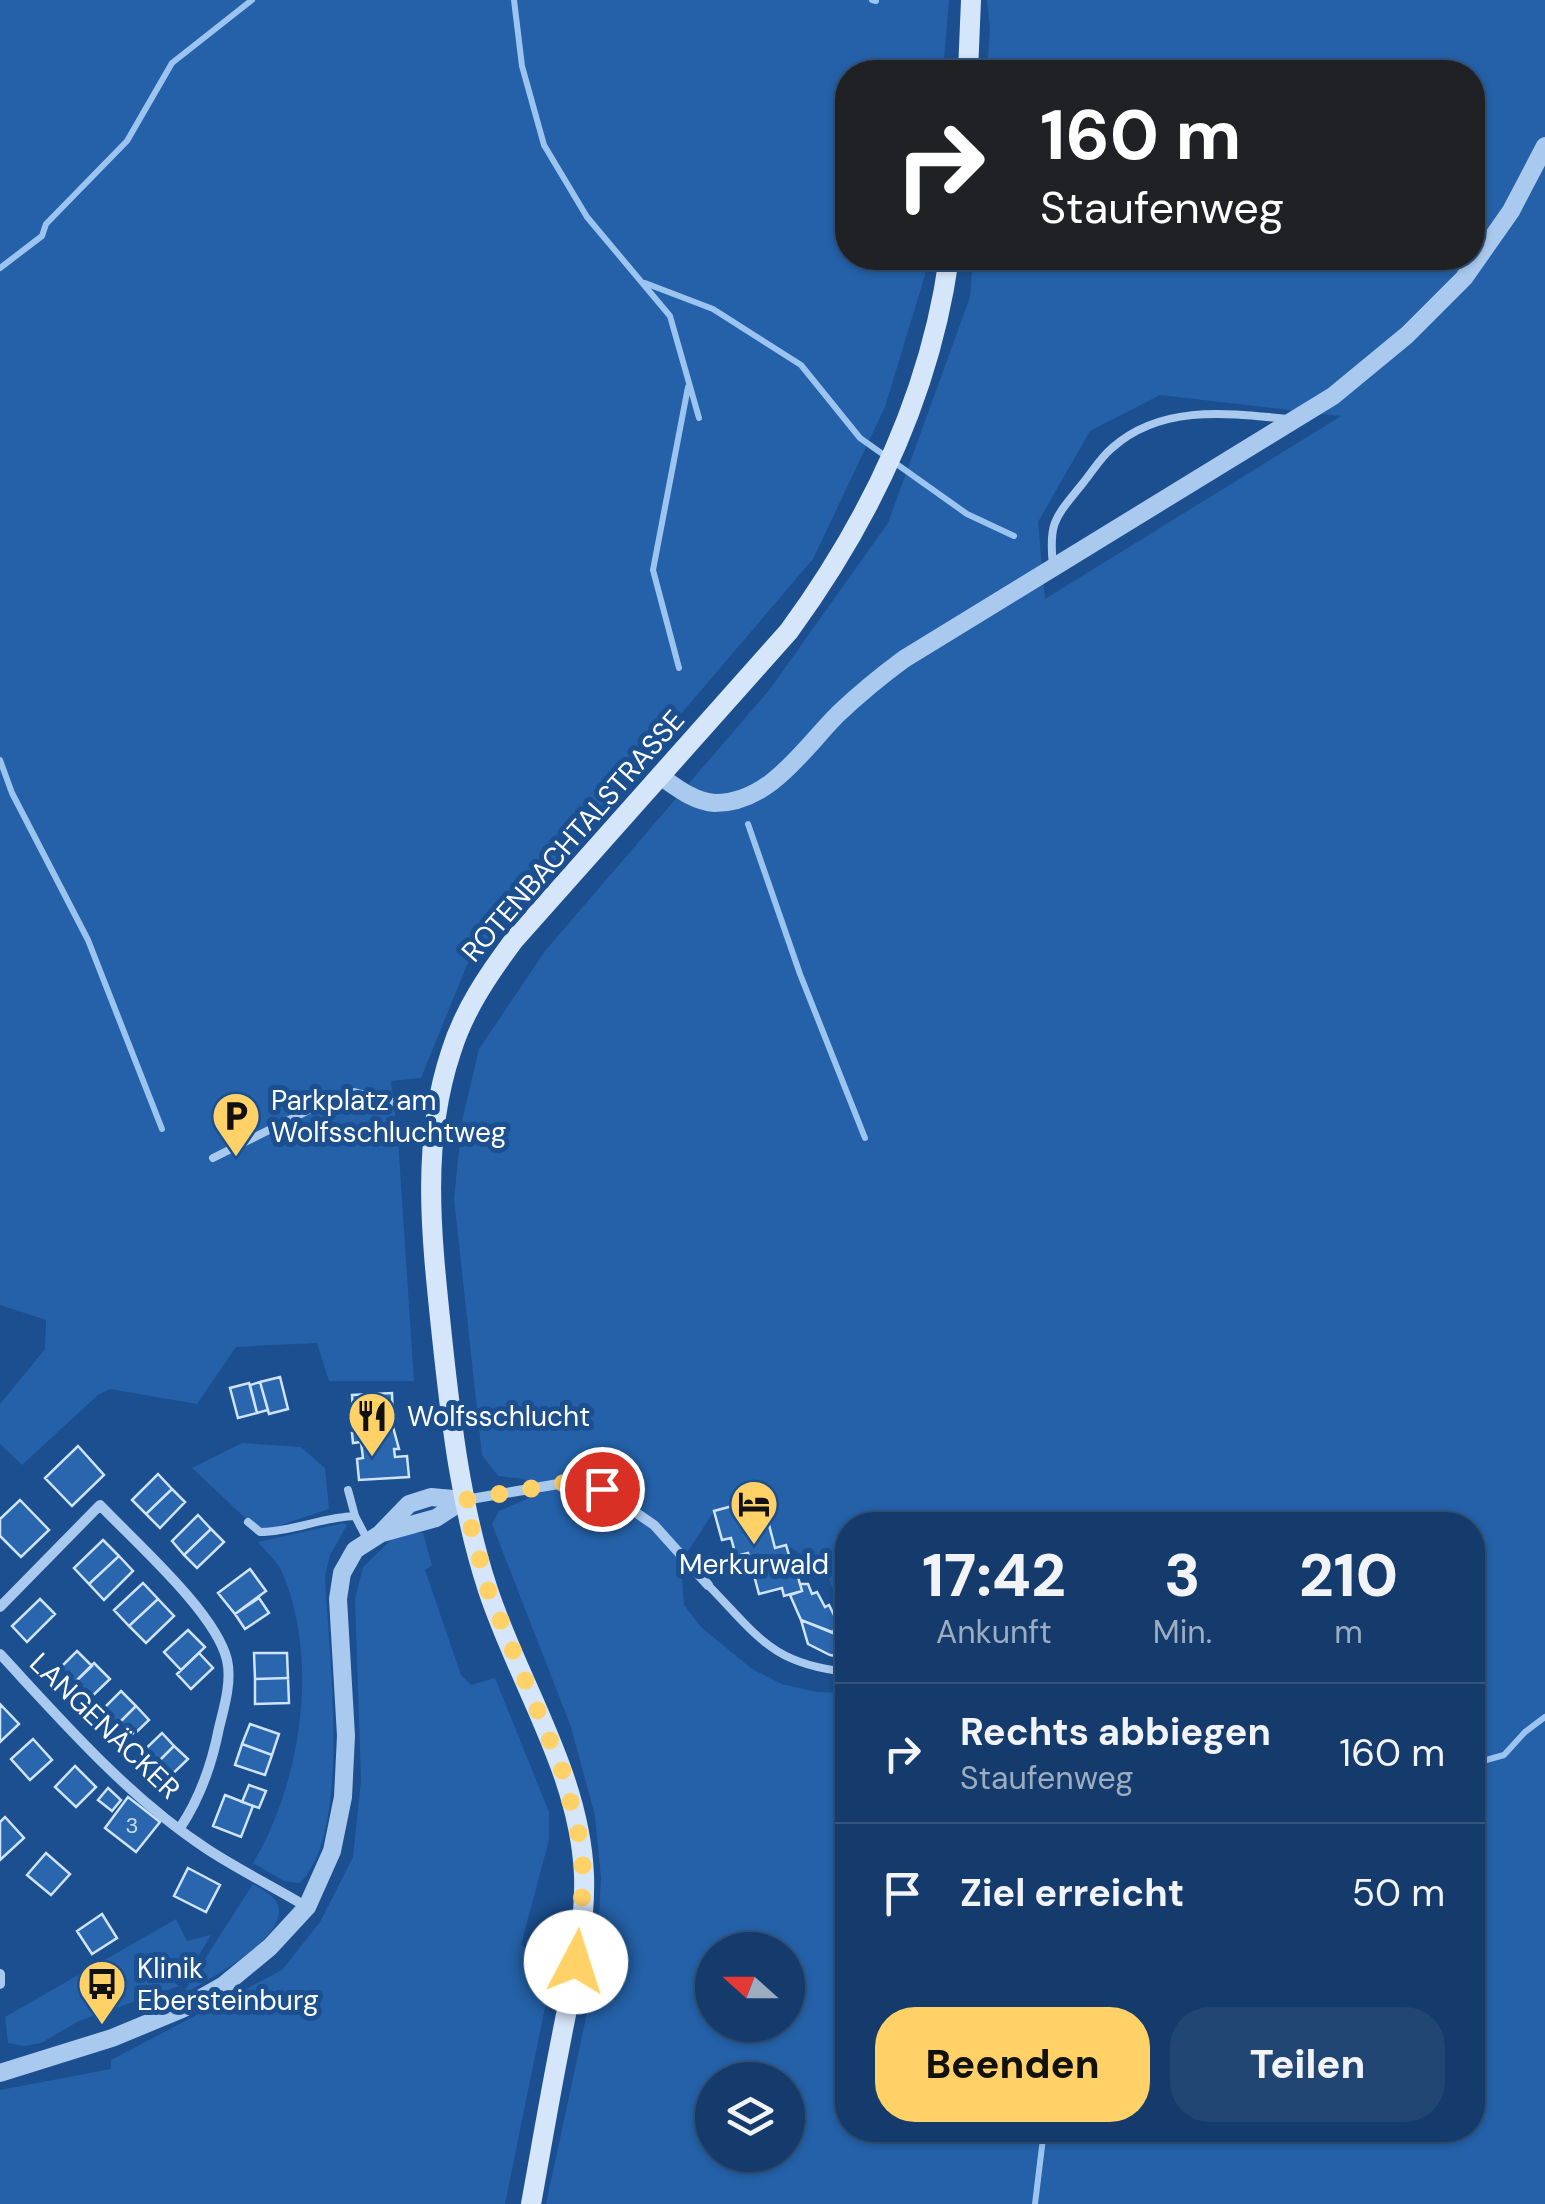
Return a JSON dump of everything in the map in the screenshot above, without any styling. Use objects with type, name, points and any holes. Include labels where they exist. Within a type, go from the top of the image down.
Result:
[{"type":"main road","points":[[968,60],[971,0]]},
{"type":"main road","name":"ROTENBACHTALSTRASSE","points":[[531,2204],[577,1960],[584,1876],[578,1830],[562,1770],[488,1590],[464,1500],[446,1381],[432,1236],[430,1173],[436,1113],[451,1050],[479,988],[514,940],[789,631],[872,504],[913,405],[943,300],[947,270]]},
{"type":"street","points":[[1485,248],[1511,210],[1545,146]]},
{"type":"street","points":[[660,776],[688,796],[711,803],[732,801],[756,792],[783,773],[868,686],[904,659],[1333,396],[1407,335],[1470,270]]},
{"type":"street","points":[[0,2072],[112,2038],[182,2009],[224,1985],[270,1948],[307,1906],[332,1852],[343,1797],[346,1736],[339,1586],[346,1561],[410,1504],[431,1497],[464,1500],[564,1483],[602,1489],[654,1525],[708,1585]]},
{"type":"street","name":"LANGENÄCKER","points":[[0,1607],[100,1506],[212,1627],[228,1660],[226,1696],[216,1745],[197,1802],[180,1828]]},
{"type":"street","name":"LANGENÄCKER","points":[[0,1654],[93,1753],[180,1828],[207,1849],[307,1906]]},
{"type":"street","points":[[0,1974],[0,1984]]},
{"type":"lane","points":[[1054,565],[1050,535],[1060,511],[1112,448],[1152,421],[1218,412],[1298,420]]},
{"type":"lane","points":[[214,1158],[354,1092],[436,1113]]},
{"type":"lane","points":[[348,1490],[355,1516],[374,1538]]},
{"type":"lane","points":[[248,1522],[260,1532],[274,1532],[336,1516],[355,1516]]},
{"type":"lane","points":[[708,1585],[770,1649],[796,1662],[835,1670]]},
{"type":"shaded area","points":[[0,0],[949,0],[944,60],[835,60],[835,270],[925,270],[885,407],[813,559],[467,965],[421,1078],[391,1081],[414,1381],[329,1381],[317,1343],[236,1347],[197,1404],[110,1389],[98,1395],[22,1465],[0,1444],[0,1404],[45,1349],[46,1320],[0,1305]]},
{"type":"shaded area","points":[[987,0],[1545,0],[1545,2204],[546,2204],[596,1971],[601,1878],[595,1816],[571,1727],[492,1524],[499,1511],[543,1492],[524,1479],[498,1476],[482,1455],[454,1199],[462,1121],[479,1049],[545,951],[770,689],[888,523],[970,297],[972,270],[1485,270],[1485,60],[988,60]],"holes":[[[1160,395],[1341,416],[1045,599],[1038,522],[1090,431]]]},
{"type":"shaded area","points":[[242,1443],[301,1447],[325,1468],[329,1509],[260,1532],[192,1468]]},
{"type":"shaded area","points":[[347,1525],[330,1555],[325,1576],[333,1737],[327,1823],[316,1858],[300,1883],[284,1881],[253,1863],[270,1831],[293,1759],[300,1720],[300,1643],[294,1606],[282,1572],[258,1542]]},
{"type":"shaded area","points":[[412,1532],[423,1533],[432,1565],[425,1570],[461,1675],[471,1685],[495,1678],[549,1812],[549,1840],[521,1945],[554,1963],[505,2204],[0,2204],[0,2090],[111,2069],[111,2060],[282,1970],[320,1922],[353,1857],[361,1780],[355,1599],[363,1567],[391,1540]]},
{"type":"shaded area","points":[[253,1884],[277,1903],[279,1915],[273,1929],[246,1955],[187,1992],[185,1990]]},
{"type":"shaded area","points":[[176,1919],[187,1941],[211,1935],[190,1970],[176,1960],[165,1975],[179,1986],[79,2021],[41,2043],[8,2043],[5,2017]]},
{"type":"building","points":[[280,1377],[288,1409],[269,1414],[260,1382]]},
{"type":"building","points":[[260,1382],[268,1410],[257,1413],[250,1385]]},
{"type":"building","points":[[249,1383],[257,1413],[238,1418],[230,1388]]},
{"type":"building","points":[[392,1393],[393,1427],[399,1449],[394,1449],[395,1457],[407,1456],[409,1477],[359,1480],[357,1459],[363,1458],[361,1442],[353,1443],[352,1433],[360,1429],[354,1429],[352,1395]]},
{"type":"building","points":[[78,1446],[104,1475],[72,1506],[45,1478]]},
{"type":"building","points":[[158,1474],[172,1489],[146,1514],[132,1500]]},
{"type":"building","points":[[172,1489],[185,1502],[160,1528],[146,1514]]},
{"type":"building","name":"Merkurwald","points":[[762,1498],[775,1548],[786,1545],[792,1565],[777,1568],[778,1572],[795,1567],[802,1591],[784,1596],[782,1588],[759,1594],[748,1553],[736,1556],[731,1538],[722,1540],[714,1511]]},
{"type":"building","points":[[20,1500],[49,1530],[21,1557],[0,1536],[0,1519]]},
{"type":"building","points":[[198,1515],[211,1529],[184,1555],[172,1541]]},
{"type":"building","points":[[211,1529],[224,1542],[197,1568],[184,1555]]},
{"type":"building","points":[[103,1540],[119,1556],[89,1584],[74,1568]]},
{"type":"building","points":[[119,1556],[133,1571],[104,1600],[89,1584]]},
{"type":"building","points":[[250,1569],[266,1591],[235,1614],[218,1593]]},
{"type":"building","points":[[143,1583],[158,1599],[129,1626],[114,1610]]},
{"type":"building","points":[[800,1584],[808,1584],[825,1607],[829,1605],[835,1617],[833,1633],[801,1620],[790,1595],[802,1591]]},
{"type":"building","points":[[259,1598],[269,1613],[245,1629],[235,1614]]},
{"type":"building","points":[[40,1599],[55,1614],[27,1642],[12,1626]]},
{"type":"building","points":[[158,1599],[174,1616],[146,1643],[129,1626]]},
{"type":"building","points":[[801,1620],[835,1633],[835,1656],[830,1655],[808,1644]]},
{"type":"building","points":[[188,1630],[205,1647],[181,1670],[164,1652]]},
{"type":"building","points":[[77,1651],[92,1666],[68,1689],[54,1674]]},
{"type":"building","points":[[199,1653],[213,1668],[191,1689],[177,1674]]},
{"type":"building","points":[[254,1653],[287,1653],[288,1678],[255,1679]]},
{"type":"building","points":[[94,1663],[110,1679],[83,1705],[68,1689]]},
{"type":"building","points":[[288,1678],[289,1703],[255,1704],[255,1679]]},
{"type":"building","points":[[121,1691],[136,1706],[110,1732],[95,1717]]},
{"type":"building","points":[[0,1704],[19,1724],[0,1742]]},
{"type":"building","points":[[136,1706],[149,1720],[123,1745],[110,1732]]},
{"type":"building","points":[[250,1724],[279,1734],[272,1755],[242,1744]]},
{"type":"building","points":[[162,1733],[174,1746],[148,1772],[135,1759]]},
{"type":"building","points":[[33,1739],[52,1760],[30,1780],[11,1759]]},
{"type":"building","points":[[242,1744],[272,1755],[265,1775],[235,1765]]},
{"type":"building","points":[[174,1746],[188,1759],[161,1785],[148,1772]]},
{"type":"building","points":[[75,1766],[96,1787],[76,1807],[55,1787]]},
{"type":"building","points":[[249,1785],[266,1791],[259,1808],[242,1802]]},
{"type":"building","points":[[108,1788],[121,1800],[112,1811],[98,1800]]},
{"type":"building","points":[[225,1795],[253,1806],[241,1837],[213,1826]]},
{"type":"building","points":[[128,1797],[160,1822],[136,1852],[105,1828]]},
{"type":"building","points":[[5,1817],[24,1838],[0,1860],[0,1822]]},
{"type":"building","points":[[46,1853],[70,1874],[51,1895],[27,1875]]},
{"type":"building","points":[[188,1868],[220,1885],[206,1912],[174,1896]]},
{"type":"building","points":[[102,1914],[117,1938],[92,1954],[77,1931]]},
{"type":"waterway","points":[[0,268],[42,236],[46,224],[127,141],[172,63],[252,0]]},
{"type":"waterway","points":[[514,0],[522,66],[544,145],[587,217],[670,316],[699,418]]},
{"type":"waterway","points":[[872,0],[876,1]]},
{"type":"waterway","points":[[645,283],[713,309],[801,365],[860,438],[967,514],[1014,536]]},
{"type":"waterway","points":[[679,668],[653,570],[688,387]]},
{"type":"waterway","points":[[0,760],[12,793],[88,940],[162,1129]]},
{"type":"waterway","points":[[748,824],[800,974],[865,1138]]},
{"type":"waterway","points":[[1485,1760],[1504,1755],[1545,1717]]},
{"type":"waterway","points":[[1035,2204],[1043,2142]]},
{"type":"place","name":"Parkplatz am Wolfsschluchtweg","points":[[236,1158]]},
{"type":"place","name":"Wolfsschlucht","points":[[372,1458]]},
{"type":"place","name":"Merkurwald","points":[[754,1546]]},
{"type":"place","name":"Klinik Ebersteinburg","points":[[102,2026]]},
{"type":"route","points":[[576,1962],[584,1876],[578,1830],[562,1770],[488,1590],[464,1500],[564,1483],[602,1489]]}]
